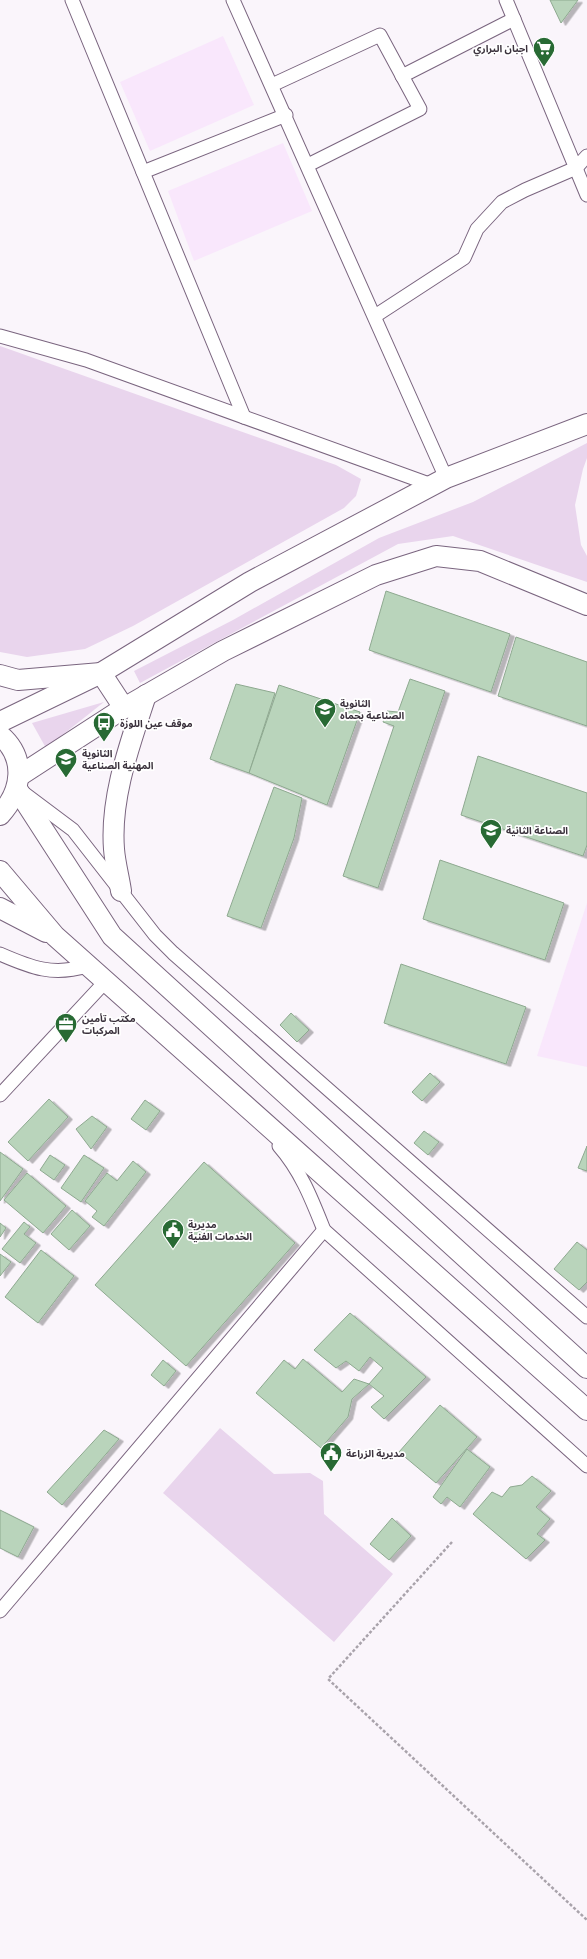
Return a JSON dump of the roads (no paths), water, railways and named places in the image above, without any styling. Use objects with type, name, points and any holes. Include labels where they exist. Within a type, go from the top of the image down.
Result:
[{"type":"main road","points":[[0,722],[101,672],[250,582],[439,481],[587,424]]},
{"type":"main road","points":[[18,782],[124,708],[223,651],[376,575],[436,556],[480,561],[587,605]]},
{"type":"main road","points":[[0,675],[18,680],[101,672]]},
{"type":"main road","points":[[101,672],[124,708]]},
{"type":"main road","points":[[121,891],[114,848],[116,804],[133,735],[146,696]]},
{"type":"main road","points":[[0,734],[11,747],[17,761],[18,782],[10,805],[0,815]]},
{"type":"main road","points":[[18,782],[112,936],[587,1368]]},
{"type":"main road","points":[[0,871],[55,936],[105,982],[230,1091],[587,1410]]},
{"type":"main road","points":[[0,908],[55,936]]},
{"type":"street","points":[[72,0],[244,417]]},
{"type":"street","points":[[233,0],[286,115],[375,316],[439,481]]},
{"type":"street","points":[[506,0],[587,195]]},
{"type":"street","points":[[402,76],[514,19]]},
{"type":"street","points":[[272,85],[380,35],[420,109],[308,165]]},
{"type":"street","points":[[143,172],[286,115]]},
{"type":"street","points":[[375,316],[464,258],[477,229],[502,202],[525,190],[576,168],[587,156]]},
{"type":"street","points":[[0,336],[86,360],[244,417],[439,481]]},
{"type":"street","points":[[18,782],[73,830],[154,934],[172,953],[587,1317]]},
{"type":"street","points":[[0,954],[24,965],[45,970],[67,971],[88,966]]},
{"type":"street","points":[[0,1095],[105,982]]},
{"type":"street","points":[[230,1091],[292,1161],[308,1191],[324,1230],[587,1466]]},
{"type":"street","points":[[0,1611],[324,1230]]},
{"type":"place","name":"اجبان البراري","points":[[544,68]]},
{"type":"place","name":"الثانوية الصناعية بحماه","points":[[325,728]]},
{"type":"place","name":"موقف عين اللوزة","points":[[104,742]]},
{"type":"place","name":"الثانوية المهنية الصناعية","points":[[66,778]]},
{"type":"place","name":"الصناعة الثانية","points":[[491,850]]},
{"type":"place","name":"مكتب تأمين المركبات","points":[[66,1044]]},
{"type":"place","name":"مديرية الخدمات الفنية","points":[[173,1250]]},
{"type":"place","name":"مديرية الزراعة","points":[[331,1472]]}]
